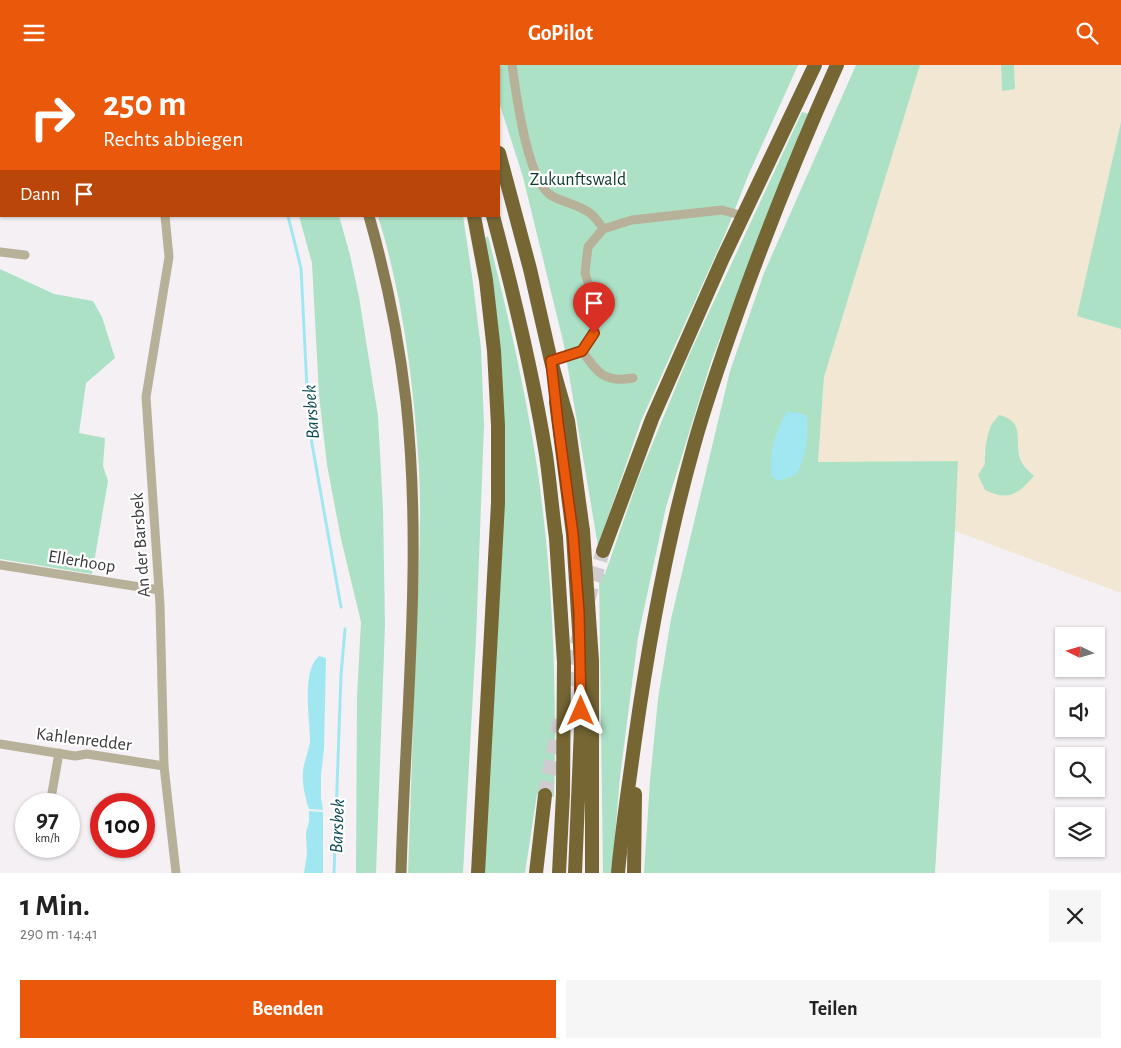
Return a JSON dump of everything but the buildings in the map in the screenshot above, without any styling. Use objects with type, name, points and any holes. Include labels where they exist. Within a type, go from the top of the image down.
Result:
[{"type":"highway","points":[[603,551],[652,419],[743,216],[815,65]]},
{"type":"highway","points":[[618,873],[621,835],[643,682],[658,602],[694,445],[719,364],[770,223],[794,163],[838,65]]},
{"type":"highway","points":[[500,157],[530,269],[551,361],[568,421],[592,661],[592,873]]},
{"type":"highway","points":[[474,217],[486,280],[494,351],[498,426],[498,503],[478,873]]},
{"type":"highway","points":[[493,217],[514,295],[529,367],[546,455],[556,538],[564,662],[563,793],[559,873]]},
{"type":"highway","points":[[575,873],[581,727],[578,532]]},
{"type":"highway","points":[[634,873],[635,739]]},
{"type":"highway","points":[[536,869],[545,795]]},
{"type":"main road","points":[[369,217],[389,295],[399,350],[406,401],[411,468],[413,528],[412,593],[401,873]]},
{"type":"street","points":[[512,65],[518,109],[534,171],[551,196],[591,213],[603,229]]},
{"type":"street","points":[[551,361],[582,351],[594,333],[598,314],[585,273],[588,247],[603,229],[632,220],[722,210],[743,216]]},
{"type":"street","name":"An der Barsbek","points":[[165,217],[169,257],[146,397],[159,590],[164,766],[176,873]]},
{"type":"street","points":[[0,252],[24,255]]},
{"type":"street","points":[[582,351],[596,370],[607,378],[620,380],[633,378]]},
{"type":"street","name":"Ellerhoop","points":[[0,565],[159,590]]},
{"type":"street","name":"Kahlenredder","points":[[0,743],[75,756],[87,754],[164,766]]},
{"type":"street","points":[[52,793],[59,753]]},
{"type":"shaded area","points":[[920,65],[1001,65],[1002,90],[1015,89],[1014,65],[1121,65],[1121,122],[1078,316],[1121,329],[1121,593],[955,531],[958,461],[818,463],[824,377]],"holes":[[[990,427],[1019,451],[1021,462],[1034,476],[985,464],[984,452],[989,439]]]},
{"type":"green space","name":"Zukunftswald","points":[[500,65],[798,65],[748,176],[726,232],[641,421],[598,546],[564,345],[523,177],[500,105]]},
{"type":"green space","points":[[856,65],[920,65],[824,377],[818,462],[958,461],[935,873],[644,873],[658,699],[671,619],[730,371],[764,273]]},
{"type":"green space","points":[[1001,65],[1014,65],[1015,89],[1002,91]]},
{"type":"green space","points":[[802,112],[810,114],[764,223],[711,362],[666,507],[638,637],[620,777],[612,873],[603,873],[599,573],[605,574],[638,479],[689,355]]},
{"type":"green space","points":[[1121,122],[1121,329],[1077,316]]},
{"type":"green space","points":[[299,217],[339,217],[359,297],[378,416],[383,509],[385,625],[376,873],[356,873],[357,697],[361,622],[341,539],[327,465],[319,395],[312,263]]},
{"type":"green space","points":[[378,217],[463,217],[481,348],[484,425],[476,639],[463,873],[408,873],[419,556],[419,469],[406,341],[387,246]]},
{"type":"green space","points":[[488,236],[516,354],[538,473],[553,635],[554,797],[537,794],[525,873],[484,873],[504,502],[498,329],[485,238]]},
{"type":"green space","points":[[0,269],[54,294],[93,301],[102,317],[115,358],[86,383],[79,433],[105,438],[103,466],[108,481],[92,574],[0,559]]},
{"type":"green space","points":[[999,415],[1008,418],[1016,427],[1021,461],[1034,476],[1023,488],[1007,495],[1000,495],[985,490],[978,475],[985,464],[987,437],[990,428]]},
{"type":"water","points":[[787,411],[807,415],[806,446],[796,475],[778,481],[771,476],[772,450],[776,435]]},
{"type":"water","points":[[319,656],[326,658],[324,749],[321,775],[323,810],[309,809],[304,790],[303,776],[310,741],[308,684],[313,663]]},
{"type":"water","points":[[309,811],[323,812],[323,873],[304,873]]},
{"type":"waterway","name":"Barsbek","points":[[288,217],[301,268],[311,438],[341,607]]},
{"type":"waterway","name":"Barsbek","points":[[334,873],[341,675],[345,629]]},
{"type":"tunnel","points":[[588,601],[603,551]]},
{"type":"tunnel","points":[[567,685],[578,638]]},
{"type":"tunnel","points":[[545,795],[560,716]]},
{"type":"route","points":[[581,711],[579,612],[573,534],[551,361],[582,351],[594,333]]}]
